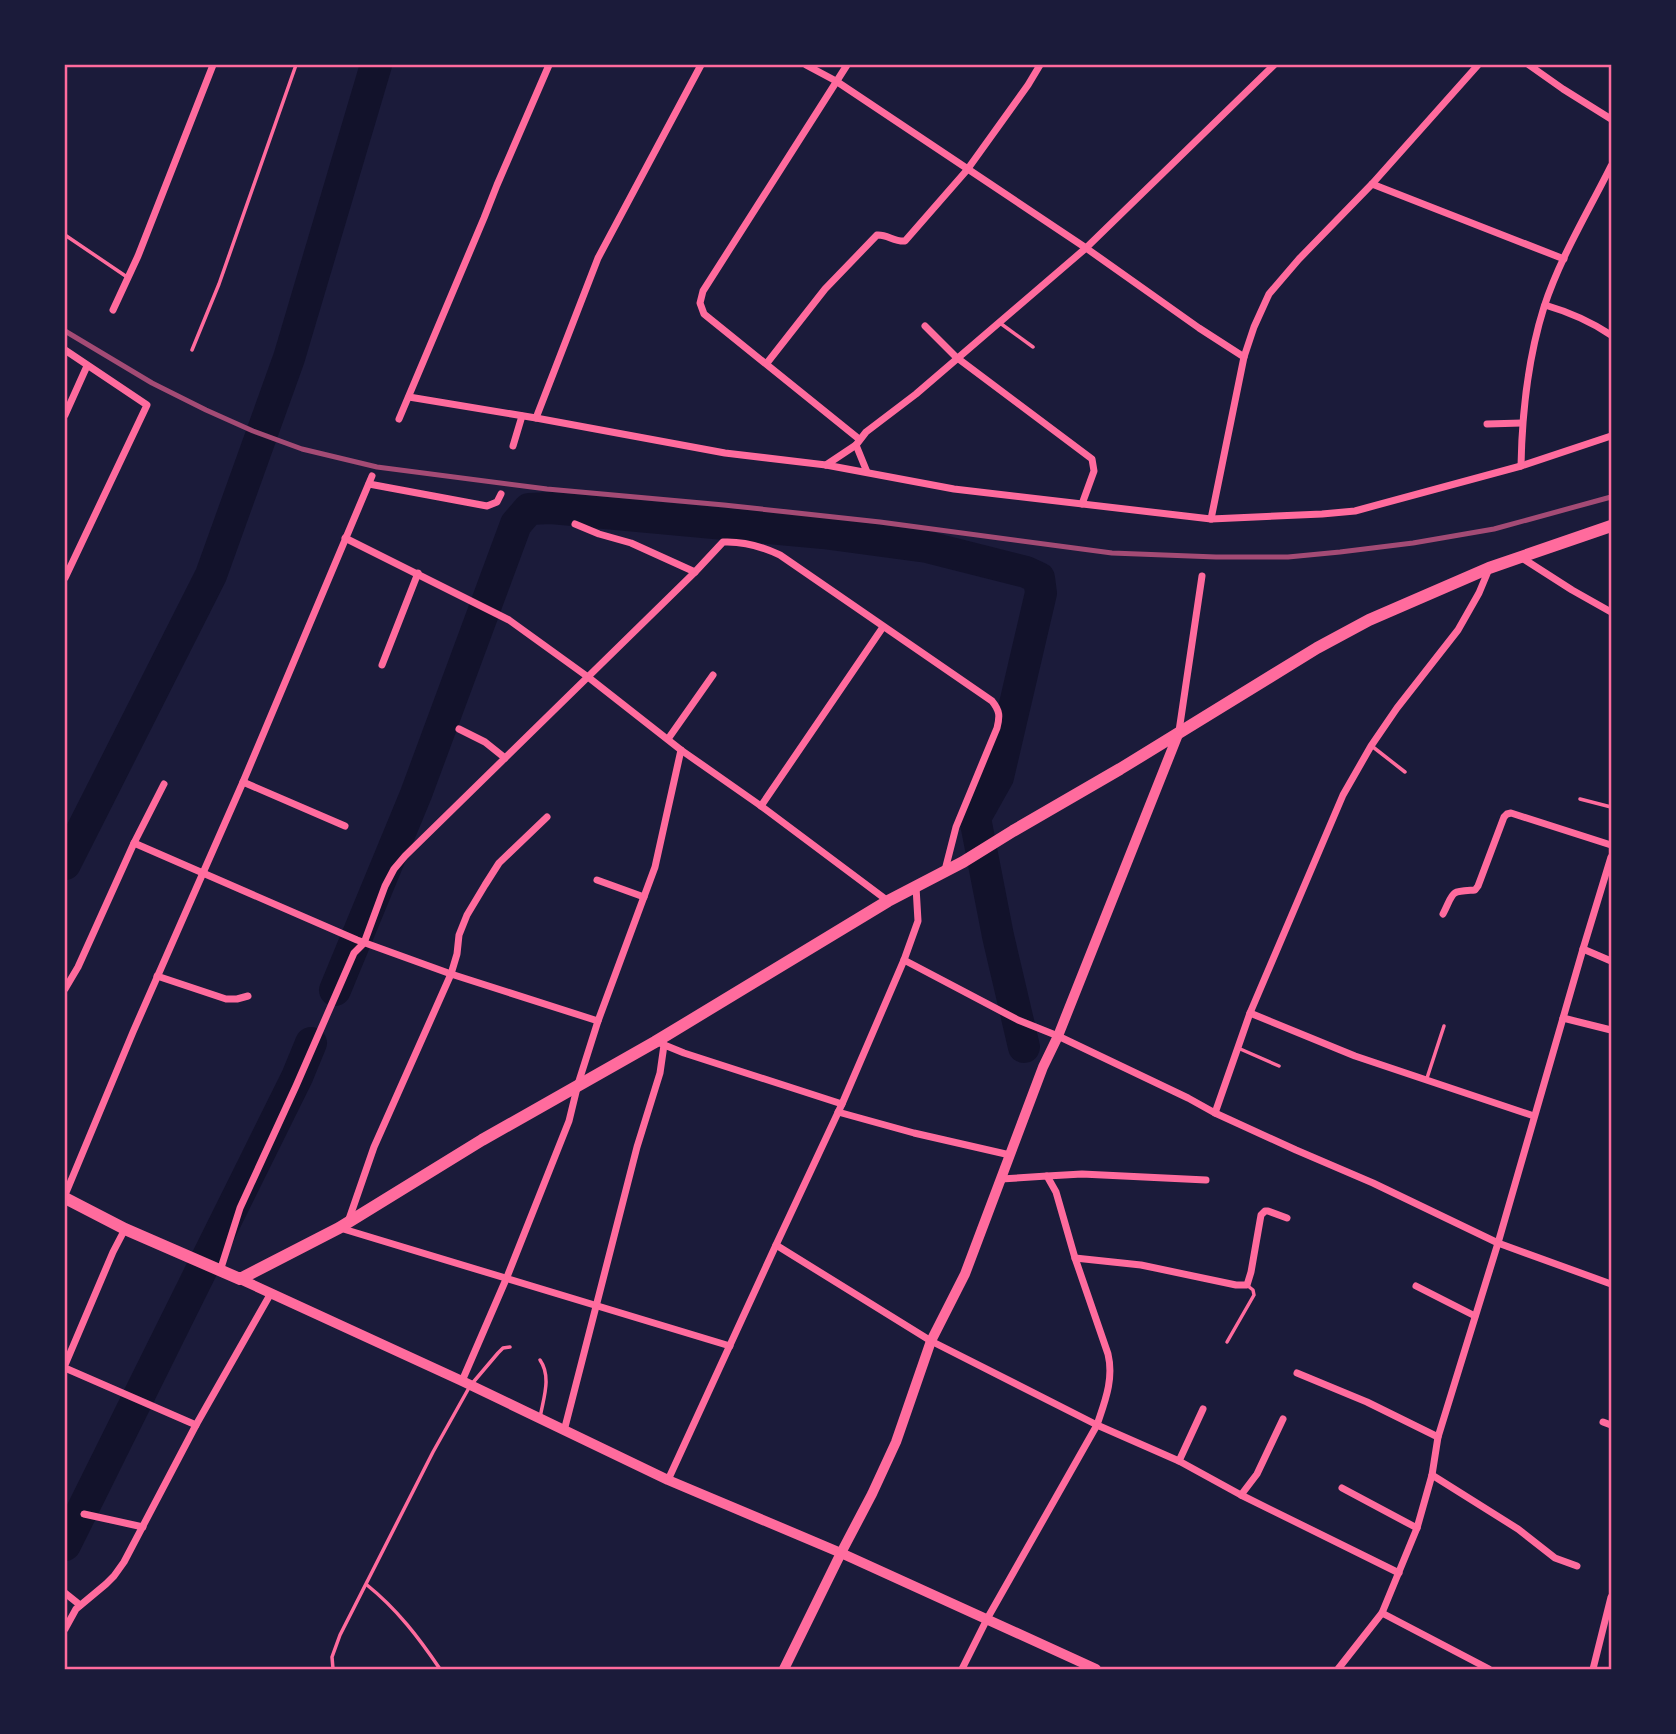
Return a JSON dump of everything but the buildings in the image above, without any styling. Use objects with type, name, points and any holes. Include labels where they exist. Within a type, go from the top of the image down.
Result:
[{"type":"main road","points":[[240,1279],[344,1225],[578,1084],[659,1044],[888,901],[963,862],[1317,648],[1370,620],[1489,568],[1611,526]]},
{"type":"main road","points":[[65,1196],[125,1229],[466,1383],[668,1480],[841,1553],[1096,1669]]},
{"type":"main road","points":[[784,1669],[841,1553]]},
{"type":"street","points":[[113,310],[213,65]]},
{"type":"street","points":[[399,419],[549,65]]},
{"type":"street","points":[[536,418],[598,258],[701,65]]},
{"type":"street","points":[[806,65],[836,81],[1244,357]]},
{"type":"street","points":[[848,65],[703,291],[700,303],[704,314],[767,363],[858,442],[867,472]]},
{"type":"street","points":[[767,363],[825,289],[874,237],[881,234],[905,241],[967,170],[1041,65]]},
{"type":"street","points":[[826,465],[916,394],[1086,248],[1274,65]]},
{"type":"street","points":[[1211,519],[1244,357],[1269,294],[1298,259],[1372,184],[1478,65]]},
{"type":"street","points":[[1529,65],[1611,119]]},
{"type":"street","points":[[1521,466],[1522,423],[1530,366],[1545,305],[1564,259],[1611,166]]},
{"type":"street","points":[[1372,184],[1564,259]]},
{"type":"street","points":[[1545,305],[1587,320],[1611,335]]},
{"type":"street","points":[[925,326],[956,357],[1092,459],[1094,471],[1082,504]]},
{"type":"street","points":[[65,350],[147,405],[65,578]]},
{"type":"street","points":[[65,415],[87,366]]},
{"type":"street","points":[[409,397],[725,453],[826,465],[954,489],[1211,519],[1355,511],[1521,466],[1611,436]]},
{"type":"street","points":[[513,446],[522,416]]},
{"type":"street","points":[[1487,424],[1522,423]]},
{"type":"street","points":[[65,1196],[372,475]]},
{"type":"street","points":[[369,484],[487,506],[497,502],[501,494]]},
{"type":"street","points":[[575,524],[631,543],[695,572]]},
{"type":"street","points":[[345,538],[481,604],[537,639],[681,750],[888,901]]},
{"type":"street","points":[[217,1270],[245,1197],[394,869],[421,839],[723,542],[738,541],[763,547],[780,555],[992,701],[1000,714],[996,729],[956,827],[945,870]]},
{"type":"street","points":[[1520,557],[1611,612]]},
{"type":"street","points":[[1215,1113],[1250,1013],[1353,776],[1397,708],[1458,630],[1479,593],[1489,568]]},
{"type":"street","points":[[382,665],[418,573]]},
{"type":"street","points":[[841,1553],[896,1442],[931,1342],[965,1274],[1043,1067],[1058,1036],[1179,732],[1202,576]]},
{"type":"street","points":[[761,806],[883,627]]},
{"type":"street","points":[[668,739],[713,675]]},
{"type":"street","points":[[460,729],[480,739],[505,758]]},
{"type":"street","points":[[466,1383],[569,1121],[598,1021],[658,855],[681,750]]},
{"type":"street","points":[[243,782],[345,826]]},
{"type":"street","points":[[65,989],[78,967],[164,784]]},
{"type":"street","points":[[1443,914],[1458,890],[1475,890],[1478,886],[1507,814],[1511,813],[1611,845]]},
{"type":"street","points":[[547,817],[499,863],[467,915],[459,935],[451,974],[374,1147],[344,1225],[730,1346]]},
{"type":"street","points":[[134,843],[361,941],[451,974],[598,1021]]},
{"type":"street","points":[[1338,1669],[1382,1613],[1417,1528],[1433,1475],[1438,1437],[1611,862]]},
{"type":"street","points":[[597,880],[644,897]]},
{"type":"street","points":[[668,1480],[842,1104],[904,960],[919,916],[916,887]]},
{"type":"street","points":[[1583,949],[1611,961]]},
{"type":"street","points":[[904,960],[1018,1020],[1058,1036],[1215,1113],[1373,1183],[1498,1243],[1611,1284]]},
{"type":"street","points":[[157,976],[226,999],[248,996]]},
{"type":"street","points":[[1250,1013],[1355,1056],[1534,1116]]},
{"type":"street","points":[[1563,1018],[1611,1030]]},
{"type":"street","points":[[564,1432],[637,1147],[660,1073],[659,1044],[842,1104]]},
{"type":"street","points":[[838,1112],[1010,1155]]},
{"type":"street","points":[[1001,1179],[1082,1174],[1206,1180]]},
{"type":"street","points":[[962,1669],[987,1619],[1097,1425],[1107,1395],[1111,1367],[1108,1354],[1056,1192],[1047,1176]]},
{"type":"street","points":[[1075,1258],[1130,1264],[1247,1285],[1261,1215],[1268,1210],[1287,1218]]},
{"type":"street","points":[[125,1229],[65,1367],[195,1425]]},
{"type":"street","points":[[776,1245],[931,1342],[1097,1425],[1179,1461],[1241,1495],[1399,1573]]},
{"type":"street","points":[[1416,1286],[1475,1316]]},
{"type":"street","points":[[65,1629],[76,1609],[114,1576],[143,1527],[195,1425],[271,1293]]},
{"type":"street","points":[[1297,1373],[1367,1402],[1438,1437]]},
{"type":"street","points":[[1179,1461],[1203,1409]]},
{"type":"street","points":[[1241,1495],[1257,1474],[1283,1419]]},
{"type":"street","points":[[1433,1475],[1518,1529],[1555,1558],[1577,1566]]},
{"type":"street","points":[[1342,1488],[1417,1528]]},
{"type":"street","points":[[84,1514],[143,1527]]},
{"type":"street","points":[[65,1593],[80,1605]]},
{"type":"street","points":[[1593,1669],[1611,1597]]},
{"type":"street","points":[[1382,1613],[1489,1669]]},
{"type":"lane","points":[[192,350],[219,284],[296,65]]},
{"type":"lane","points":[[65,234],[128,278]]},
{"type":"lane","points":[[998,322],[1033,348]]},
{"type":"lane","points":[[1371,746],[1405,772]]},
{"type":"lane","points":[[1580,800],[1611,807]]},
{"type":"lane","points":[[1426,1080],[1444,1026]]},
{"type":"lane","points":[[1238,1048],[1279,1066]]},
{"type":"lane","points":[[1227,1342],[1254,1295],[1247,1285]]},
{"type":"lane","points":[[332,1669],[332,1657],[340,1635],[466,1383],[503,1348],[510,1347]]},
{"type":"lane","points":[[540,1360],[548,1375],[540,1420]]},
{"type":"lane","points":[[367,1585],[407,1623],[440,1669]]},
{"type":"waterway","points":[[65,864],[211,575],[289,358],[376,65]]},
{"type":"waterway","points":[[335,990],[416,794],[516,524],[529,509],[551,508],[823,533],[927,547],[1026,572],[1039,578],[1041,593],[998,777],[975,818],[998,936],[1024,1047]]},
{"type":"waterway","points":[[65,1545],[297,1077],[311,1043]]},
{"type":"railway","points":[[65,331],[152,383],[253,431],[302,449],[377,467],[547,489],[880,522],[1112,553],[1288,557],[1340,552],[1494,529],[1611,497]]}]
